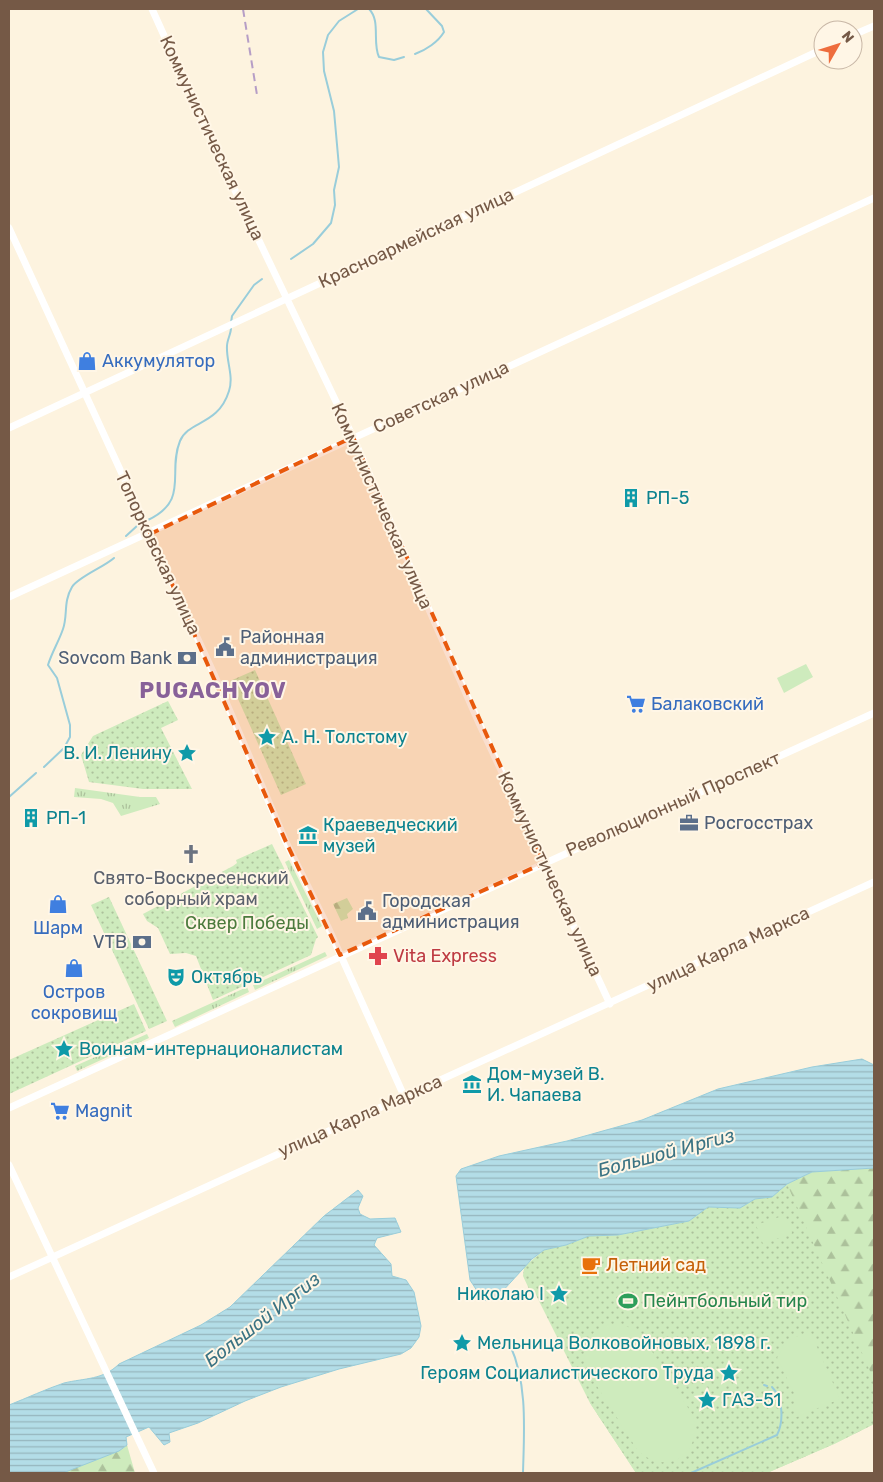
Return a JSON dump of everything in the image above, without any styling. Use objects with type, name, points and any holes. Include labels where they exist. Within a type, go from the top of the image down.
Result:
[{"type":"street","name":"Коммунистическая улица","points":[[152,9],[219,157],[288,298],[352,437],[544,863],[610,1004]]},
{"type":"street","name":"Красноармейская улица","points":[[9,428],[813,54]]},
{"type":"street","name":"Советская улица","points":[[9,597],[150,534],[352,437],[874,198]]},
{"type":"street","name":"Топорковская улица","points":[[9,228],[150,534],[270,802],[278,825],[340,954],[404,1096]]},
{"type":"street","name":"Революционный Проспект","points":[[9,1108],[340,954],[874,713]]},
{"type":"street","name":"улица Карла Маркса","points":[[9,1276],[610,1004],[874,882]]},
{"type":"street","points":[[9,1165],[154,1473]]},
{"type":"highlighted area","points":[[353,437],[544,863],[340,955],[286,842],[150,534]]},
{"type":"green space","points":[[806,664],[813,677],[784,693],[777,678]]},
{"type":"green space","points":[[255,670],[306,784],[281,795],[230,681]]},
{"type":"green space","points":[[168,701],[178,720],[161,728],[192,789],[143,789],[89,782],[81,755],[93,736]]},
{"type":"green space","points":[[75,788],[140,797],[156,797],[160,804],[121,816],[113,803],[101,799],[74,797]]},
{"type":"green space","name":"Сквер Победы","points":[[272,844],[318,937],[311,955],[213,1000],[196,956],[186,953],[170,954],[158,928],[147,921],[143,914],[233,866],[237,863],[236,860]]},
{"type":"green space","points":[[289,860],[322,926],[317,929],[285,862]]},
{"type":"green space","points":[[109,897],[167,1021],[149,1029],[91,905]]},
{"type":"green space","points":[[347,898],[353,909],[347,914],[348,918],[341,921],[333,904]]},
{"type":"green space","points":[[325,952],[327,956],[255,990],[253,985]]},
{"type":"green space","points":[[247,987],[249,992],[175,1027],[172,1021]]},
{"type":"green space","points":[[134,1004],[146,1031],[9,1094],[9,1060]]},
{"type":"green space","points":[[147,1034],[149,1038],[77,1071],[75,1066]]},
{"type":"green space","points":[[874,1168],[874,1424],[834,1444],[767,1473],[636,1473],[590,1403],[755,1199],[772,1197],[787,1184],[812,1172]]},
{"type":"green space","points":[[787,1184],[874,1380],[874,1424],[834,1444],[767,1473],[636,1473],[590,1403],[534,1291],[529,1289],[523,1276],[524,1267],[544,1250],[566,1245],[589,1236],[618,1235],[689,1221],[708,1207],[740,1208],[755,1199],[773,1197]]},
{"type":"green space","points":[[785,1215],[792,1233],[763,1244],[756,1225]]},
{"type":"green space","points":[[609,1324],[628,1327],[644,1339],[692,1414],[695,1428],[693,1441],[688,1451],[680,1458],[670,1462],[659,1462],[647,1457],[636,1448],[590,1375],[584,1358],[586,1344],[594,1333]]},
{"type":"green space","points":[[810,1331],[840,1399],[794,1418],[794,1393],[777,1358],[786,1341]]},
{"type":"green space","points":[[127,1445],[135,1473],[61,1473]]},
{"type":"water","name":"Большой Иргиз","points":[[862,1059],[874,1065],[874,1168],[812,1172],[787,1184],[772,1197],[755,1199],[740,1208],[708,1207],[689,1221],[618,1235],[589,1236],[566,1245],[544,1250],[532,1259],[500,1294],[489,1301],[483,1300],[470,1280],[456,1176],[461,1169],[499,1156],[567,1141],[642,1120],[718,1089],[812,1067]]},
{"type":"water","name":"Большой Иргиз","points":[[358,1190],[363,1196],[358,1208],[360,1214],[370,1219],[395,1218],[401,1232],[377,1238],[374,1245],[391,1264],[392,1276],[406,1280],[414,1292],[421,1326],[419,1337],[411,1348],[401,1354],[339,1369],[281,1387],[245,1401],[198,1423],[169,1433],[170,1442],[164,1445],[149,1427],[126,1437],[127,1445],[119,1451],[63,1473],[9,1473],[9,1405],[64,1383],[100,1376],[119,1364],[201,1325],[230,1307],[324,1216]]},
{"type":"waterway","points":[[291,259],[313,244],[331,223],[335,205],[334,190],[339,167],[334,111],[324,71],[323,52],[328,35],[339,21],[358,9]]},
{"type":"waterway","points":[[369,9],[375,19],[376,45],[379,57],[394,60],[404,57]]},
{"type":"waterway","points":[[415,54],[431,45],[444,32],[442,26],[426,9]]},
{"type":"waterway","points":[[231,323],[232,316],[254,285],[262,279]]},
{"type":"waterway","points":[[148,520],[161,512],[169,504],[173,495],[175,464],[180,441],[184,434],[218,411],[229,391],[230,374],[227,346],[231,328]]},
{"type":"waterway","points":[[126,536],[138,525]]},
{"type":"waterway","points":[[44,767],[64,748],[70,737],[70,725],[57,678],[48,665],[63,629],[69,593],[75,583],[114,558]]},
{"type":"waterway","points":[[9,797],[36,773]]},
{"type":"waterway","points":[[510,1345],[520,1376],[524,1408],[523,1473]]},
{"type":"waterway","points":[[691,1473],[777,1435],[781,1423],[781,1410],[778,1397],[772,1387]]},
{"type":"railway","points":[[243,9],[257,95]]},
{"type":"place","name":"Аккумулятор","points":[[87,361]]},
{"type":"place","name":"РП-5","points":[[631,498]]},
{"type":"place","name":"Районная администрация","points":[[225,647]]},
{"type":"place","name":"Sovcom Bank","points":[[187,658]]},
{"type":"place","name":"Балаковский","points":[[636,704]]},
{"type":"place","name":"А. Н. Толстому","points":[[267,737]]},
{"type":"place","name":"В. И. Ленину","points":[[187,753]]},
{"type":"place","name":"РП-1","points":[[31,818]]},
{"type":"place","name":"Росгосстрах","points":[[689,823]]},
{"type":"place","name":"Краеведческий музей","points":[[308,835]]},
{"type":"place","name":"Свято-Воскресенский соборный храм","points":[[191,854]]},
{"type":"place","name":"Шарм","points":[[58,904]]},
{"type":"place","name":"Городская администрация","points":[[367,911]]},
{"type":"place","name":"VTB","points":[[142,942]]},
{"type":"place","name":"Vita Express","points":[[378,956]]},
{"type":"place","name":"Остров сокровищ","points":[[74,968]]},
{"type":"place","name":"Октябрь","points":[[176,977]]},
{"type":"place","name":"Воинам-интернационалистам","points":[[64,1049]]},
{"type":"place","name":"Дом-музей В. И. Чапаева","points":[[472,1084]]},
{"type":"place","name":"Magnit","points":[[60,1111]]},
{"type":"place","name":"Летний сад","points":[[591,1265]]},
{"type":"place","name":"Николаю I","points":[[559,1294]]},
{"type":"place","name":"Пейнтбольный тир","points":[[628,1301]]},
{"type":"place","name":"Мельница Волковойновых, 1898 г.","points":[[462,1343]]},
{"type":"place","name":"Героям Социалистического Труда","points":[[729,1373]]},
{"type":"place","name":"ГАЗ-51","points":[[707,1400]]},
{"type":"district","name":"PUGACHYOV","points":[[213,690]]}]
